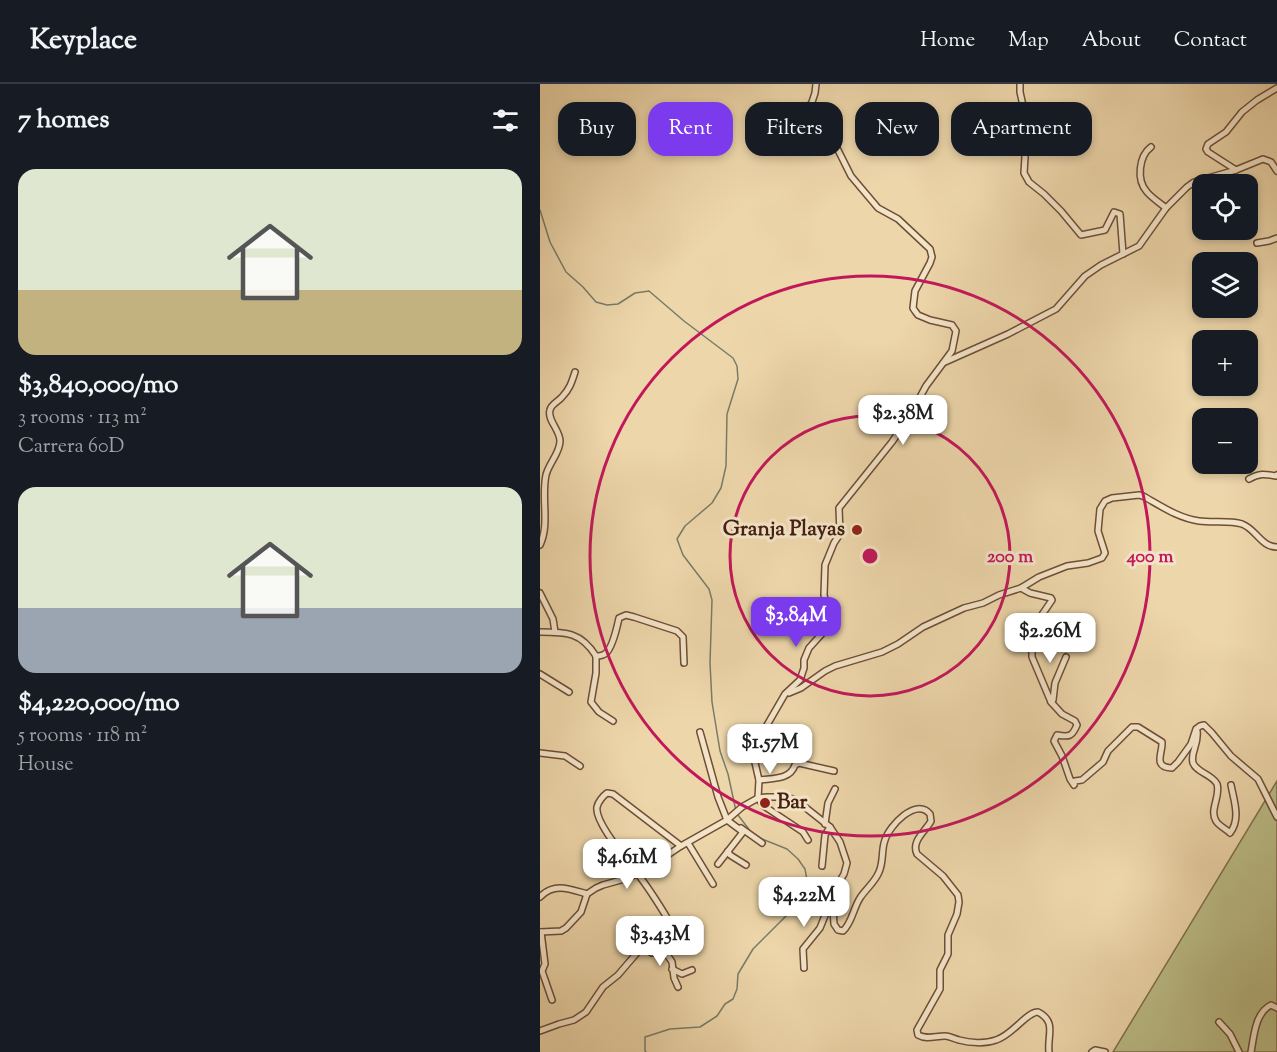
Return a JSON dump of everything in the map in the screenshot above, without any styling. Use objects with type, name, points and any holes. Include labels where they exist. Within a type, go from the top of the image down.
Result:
[{"type":"street","points":[[808,840],[803,832],[764,806],[758,798],[759,780],[753,754],[756,744],[785,694],[800,680],[809,648],[828,626],[833,616],[824,596],[825,565],[840,534],[838,508],[892,442],[912,412],[951,351],[956,331],[948,323],[918,315],[913,308],[915,291],[932,256],[930,249],[898,219],[878,208],[850,176],[832,138],[822,126],[811,126],[788,141],[781,139],[804,117],[812,102],[816,84]]},
{"type":"street","points":[[1020,84],[1027,124],[1024,173],[1029,182],[1044,194],[1081,235],[1105,230],[1114,212],[1120,214],[1123,254]]},
{"type":"street","points":[[1236,170],[1208,152],[1206,149],[1208,144],[1224,134],[1242,112],[1277,88]]},
{"type":"street","points":[[1151,147],[1142,158],[1141,179],[1147,193],[1166,208]]},
{"type":"street","points":[[944,363],[1056,309],[1085,276],[1101,265],[1140,246],[1166,208],[1194,182],[1236,170],[1263,159],[1271,162],[1277,171]]},
{"type":"street","points":[[1257,243],[1269,242],[1277,238]]},
{"type":"street","points":[[540,545],[544,534],[546,474],[557,453],[560,441],[549,411],[571,385],[575,372]]},
{"type":"street","points":[[1249,479],[1263,473],[1277,475]]},
{"type":"street","points":[[785,694],[801,688],[835,666],[882,652],[923,627],[964,608],[1021,588],[1039,577],[1067,566],[1102,558],[1105,553],[1098,531],[1099,514],[1105,501],[1112,498],[1139,495],[1189,519],[1242,524],[1253,530],[1268,545],[1277,547]]},
{"type":"street","points":[[1021,588],[1052,600],[1035,625],[1032,652],[1034,664],[1051,702],[1077,725],[1075,731],[1070,735],[1066,737],[1057,735],[1054,741],[1074,785],[1075,781],[1082,780],[1103,762],[1108,751],[1132,727],[1138,727],[1162,742],[1160,761],[1168,769],[1178,762],[1191,744],[1196,729],[1206,726],[1231,756],[1258,779],[1277,817]]},
{"type":"street","points":[[540,593],[553,619],[555,632]]},
{"type":"street","points":[[596,656],[605,654],[611,645],[619,618],[626,615],[677,631],[683,637],[684,663]]},
{"type":"street","points":[[540,632],[570,633],[591,648],[596,656],[596,673],[591,702],[599,712],[613,721]]},
{"type":"street","points":[[1051,702],[1055,683],[1066,657]]},
{"type":"street","points":[[540,674],[569,692]]},
{"type":"street","points":[[1196,729],[1197,743],[1193,752],[1193,762],[1197,769],[1216,782],[1218,794],[1214,817],[1218,824],[1230,833],[1233,831],[1237,814],[1231,785]]},
{"type":"street","points":[[700,732],[718,797],[728,818],[743,833],[718,864]]},
{"type":"street","points":[[540,753],[565,756],[580,766]]},
{"type":"street","points":[[759,780],[786,777],[799,763],[834,771]]},
{"type":"street","points":[[822,866],[828,826],[828,803],[835,789]]},
{"type":"street","points":[[540,1031],[574,1020],[586,1012],[603,987],[618,975],[667,923],[666,916],[599,819],[597,807],[602,796],[607,793],[613,794],[681,846]]},
{"type":"street","points":[[552,1000],[541,971],[545,964],[540,932],[561,931],[566,928],[581,912],[587,894],[603,885],[628,878],[646,869],[758,798],[793,799],[828,826],[840,842],[847,858],[847,868],[838,884],[833,909],[834,924],[838,930],[843,931],[850,922],[860,897],[873,883],[879,872],[883,859],[883,845],[888,832],[908,812],[918,808],[927,810],[931,816],[930,823],[915,843],[915,850],[958,895],[959,906],[948,935],[948,954],[940,970],[940,988],[917,1033],[922,1038],[949,1036],[962,1041],[989,1042],[1006,1036],[1030,1014],[1038,1012],[1047,1017],[1049,1022],[1049,1052]]},
{"type":"street","points":[[728,818],[762,843]]},
{"type":"street","points":[[688,843],[713,884]]},
{"type":"street","points":[[728,851],[730,855],[746,865]]},
{"type":"street","points":[[540,897],[546,891],[559,887],[587,894]]},
{"type":"street","points":[[804,968],[803,949],[820,928],[830,903],[835,897]]},
{"type":"street","points":[[642,947],[666,955],[671,960],[678,987]]},
{"type":"street","points":[[672,969],[681,974],[692,970]]},
{"type":"street","points":[[1251,1052],[1255,1029],[1260,1017],[1267,1006],[1277,1008]]},
{"type":"street","points":[[1219,1022],[1230,1034],[1239,1052]]},
{"type":"street","points":[[1092,1052],[1095,1050],[1105,1052]]},
{"type":"green space","points":[[1277,781],[1277,1052],[1113,1052]]},
{"type":"waterway","points":[[540,210],[550,242],[566,272],[596,302],[607,305],[618,304],[635,293],[649,291],[733,358],[737,366],[738,379],[727,414],[726,466],[721,488],[712,503],[685,526],[677,539],[683,555],[709,589],[712,600],[710,663],[712,702],[720,751],[728,774],[736,811]]},
{"type":"waterway","points":[[646,1052],[645,1037],[670,1029],[700,1027],[717,1016],[725,1004],[733,999],[737,989],[738,974],[753,949],[805,897],[807,880],[805,869],[798,859],[787,849],[751,832],[738,815]]},
{"type":"place","name":"Granja Playas","points":[[857,530]]},
{"type":"place","name":"Bar","points":[[765,803]]}]
